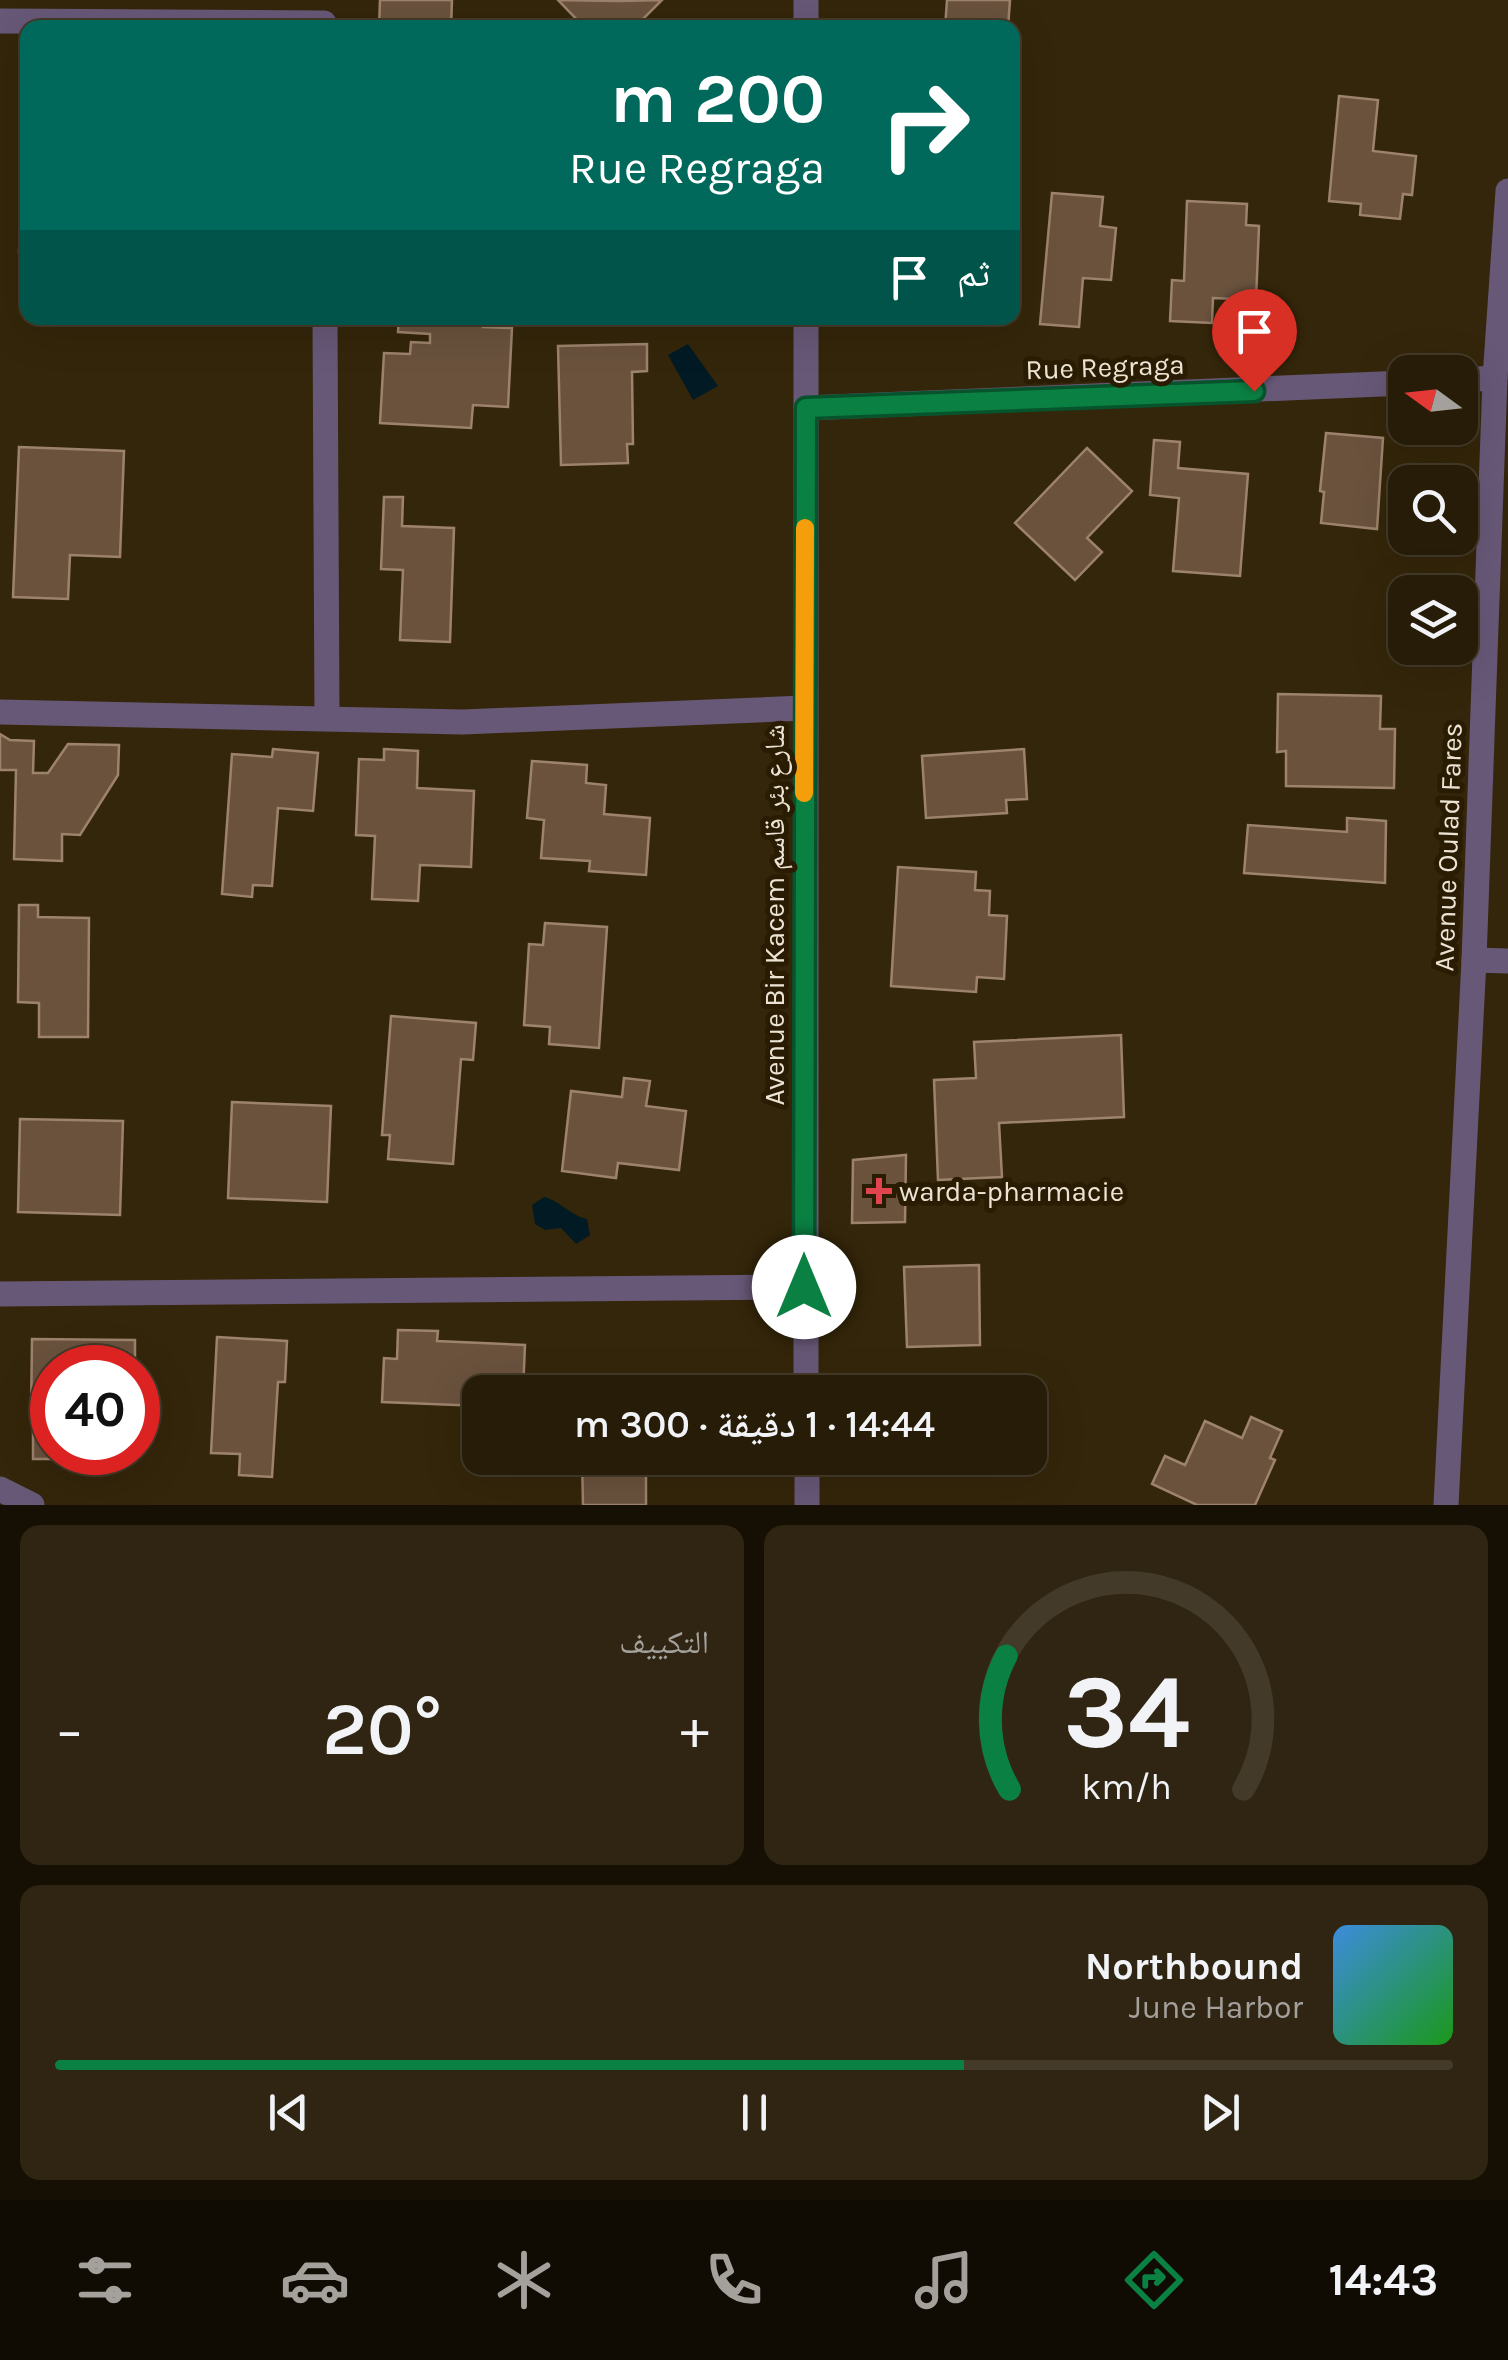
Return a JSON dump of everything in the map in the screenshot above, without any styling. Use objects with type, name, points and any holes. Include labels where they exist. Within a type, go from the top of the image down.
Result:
[{"type":"street","points":[[81,20],[324,17]]},
{"type":"street","name":"Avenue Oulad Fares","points":[[1446,1505],[1499,526],[1495,378],[1506,271],[1508,190]]},
{"type":"street","points":[[326,325],[327,718]]},
{"type":"street","name":"Avenue Bir Kacem شارع بئر قاسم","points":[[806,325],[806,1375]]},
{"type":"street","points":[[1478,379],[1495,378]]},
{"type":"street","name":"Rue Regraga","points":[[806,408],[1388,384]]},
{"type":"street","points":[[0,712],[463,722],[804,708]]},
{"type":"street","points":[[1474,960],[1508,961]]},
{"type":"street","points":[[0,1294],[804,1287]]},
{"type":"street","points":[[807,1475],[807,1505]]},
{"type":"street","points":[[0,1489],[32,1505]]},
{"type":"water","points":[[688,344],[718,386],[693,400],[668,355]]},
{"type":"water","points":[[544,1197],[587,1219],[590,1235],[576,1244],[561,1228],[545,1230],[535,1224],[532,1205]]},
{"type":"building","points":[[380,0],[452,0],[451,20],[379,20]]},
{"type":"building","points":[[558,0],[662,0],[642,20],[577,20]]},
{"type":"building","points":[[947,0],[1010,0],[1009,20],[946,20]]},
{"type":"building","points":[[1339,96],[1378,100],[1373,151],[1416,156],[1412,195],[1403,194],[1400,219],[1360,215],[1361,204],[1329,201]]},
{"type":"building","points":[[1052,193],[1103,197],[1100,226],[1116,228],[1111,280],[1083,278],[1079,327],[1040,324]]},
{"type":"building","points":[[1187,201],[1247,204],[1246,225],[1259,226],[1256,300],[1213,298],[1212,323],[1170,321],[1172,280],[1184,281]]},
{"type":"building","points":[[398,325],[512,328],[508,407],[473,405],[471,428],[380,423],[384,353],[410,354],[411,342],[430,343],[430,334],[398,332]]},
{"type":"building","points":[[647,344],[647,371],[632,372],[633,444],[627,444],[628,463],[561,465],[558,346]]},
{"type":"building","points":[[1326,433],[1383,438],[1377,529],[1321,523]]},
{"type":"building","points":[[1154,440],[1180,442],[1178,468],[1248,474],[1240,576],[1173,571],[1179,498],[1150,495]]},
{"type":"building","points":[[19,447],[124,451],[120,557],[70,555],[68,599],[13,597]]},
{"type":"building","points":[[1087,448],[1132,491],[1087,538],[1102,552],[1075,580],[1015,523]]},
{"type":"building","points":[[384,497],[403,497],[402,526],[454,528],[450,642],[400,640],[403,570],[381,569]]},
{"type":"building","points":[[1278,694],[1381,696],[1380,729],[1395,729],[1394,788],[1286,786],[1286,751],[1277,752]]},
{"type":"building","points":[[0,734],[10,740],[34,741],[33,773],[48,773],[68,744],[119,745],[118,775],[80,835],[62,834],[62,861],[14,859],[16,770],[0,770]]},
{"type":"building","points":[[273,749],[318,753],[313,811],[278,808],[272,886],[253,885],[252,897],[222,894],[232,754],[272,757]]},
{"type":"building","points":[[384,749],[418,751],[417,788],[474,791],[471,867],[420,865],[418,901],[372,899],[375,836],[356,835],[359,759],[384,760]]},
{"type":"building","points":[[1024,749],[1027,799],[1006,800],[1007,813],[926,818],[922,756]]},
{"type":"building","points":[[532,761],[587,765],[586,783],[606,785],[604,814],[650,818],[646,875],[589,871],[590,861],[541,858],[544,820],[527,818]]},
{"type":"building","points":[[1347,818],[1386,821],[1385,883],[1244,873],[1248,825],[1347,832]]},
{"type":"building","points":[[898,867],[976,872],[975,890],[990,891],[989,915],[1007,916],[1004,979],[977,977],[976,992],[891,986]]},
{"type":"building","points":[[19,905],[38,905],[38,917],[89,918],[88,1037],[39,1037],[39,1003],[18,1002]]},
{"type":"building","points":[[545,923],[607,927],[599,1048],[549,1044],[550,1027],[524,1025],[529,944],[543,945]]},
{"type":"building","points":[[391,1016],[476,1023],[473,1060],[461,1059],[453,1164],[388,1159],[390,1135],[382,1135]]},
{"type":"building","points":[[1121,1035],[1124,1117],[999,1123],[1002,1177],[938,1180],[934,1080],[976,1078],[974,1042]]},
{"type":"building","points":[[624,1078],[650,1081],[646,1106],[686,1111],[679,1170],[618,1163],[616,1178],[562,1171],[571,1091],[622,1097]]},
{"type":"building","points":[[232,1102],[331,1106],[327,1202],[228,1198]]},
{"type":"building","points":[[20,1119],[123,1121],[120,1215],[18,1212]]},
{"type":"building","name":"warda-pharmacie","points":[[906,1155],[905,1222],[852,1223],[853,1160]]},
{"type":"building","points":[[979,1265],[980,1345],[907,1347],[904,1267]]},
{"type":"building","points":[[398,1330],[438,1331],[437,1341],[525,1345],[524,1375],[462,1375],[462,1405],[382,1402],[384,1358],[397,1359]]},
{"type":"building","points":[[217,1337],[287,1341],[285,1382],[278,1382],[272,1477],[239,1475],[240,1454],[211,1453]]},
{"type":"building","points":[[32,1339],[135,1340],[135,1345],[32,1345]]},
{"type":"building","points":[[1251,1417],[1282,1431],[1270,1458],[1275,1460],[1255,1505],[1197,1505],[1152,1484],[1165,1456],[1185,1465],[1205,1421],[1242,1438]]},
{"type":"building","points":[[582,1475],[646,1475],[646,1505],[583,1505]]},
{"type":"slow traffic","points":[[804,793],[805,528]]},
{"type":"place","name":"warda-pharmacie","points":[[879,1191]]},
{"type":"route","points":[[804,1287],[806,408],[1254,391]]}]
